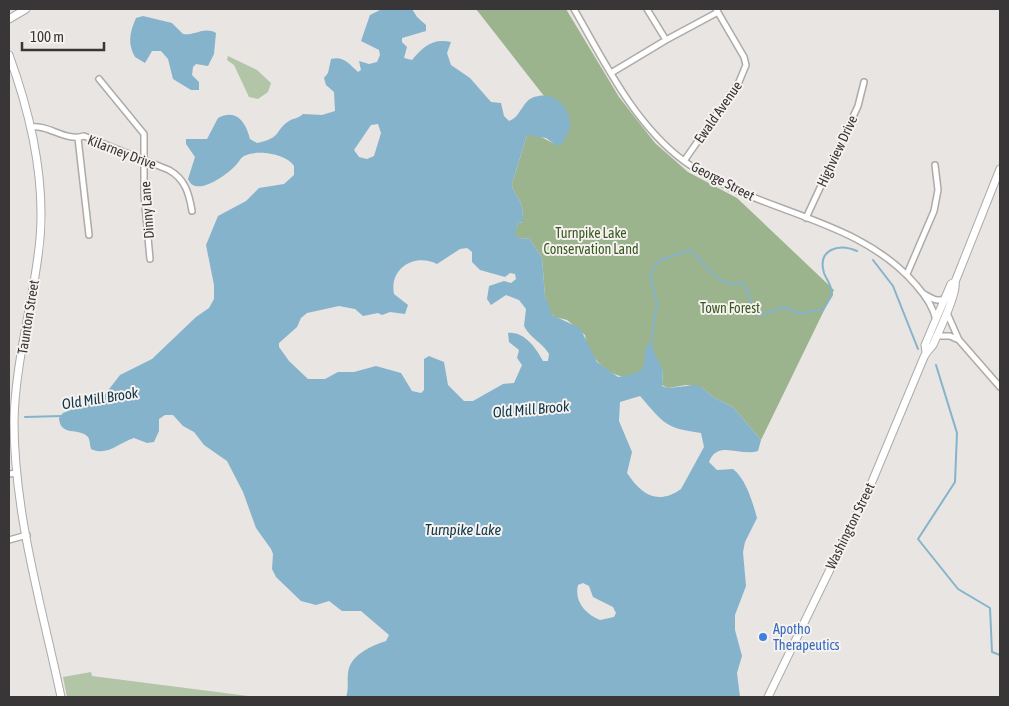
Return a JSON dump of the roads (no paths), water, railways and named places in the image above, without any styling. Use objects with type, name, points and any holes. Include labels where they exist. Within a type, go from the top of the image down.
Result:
[{"type":"main road","points":[[9,19],[26,9]]},
{"type":"main road","name":"Taunton Street","points":[[9,55],[30,127],[39,179],[40,231],[39,254],[16,392],[13,474],[61,697]]},
{"type":"main road","name":"Washington Street","points":[[926,352],[925,346],[955,282],[1000,169]]},
{"type":"main road","name":"Washington Street","points":[[768,697],[868,489],[926,352],[932,347],[956,286],[955,282]]},
{"type":"street","name":"George Street","points":[[574,9],[611,73],[649,127],[684,161],[742,193],[865,242],[882,253],[907,274],[924,294],[932,308],[936,321]]},
{"type":"street","points":[[647,9],[666,40]]},
{"type":"street","points":[[611,73],[717,11]]},
{"type":"street","name":"Ewald Avenue","points":[[684,161],[739,82],[746,65],[744,57],[717,11]]},
{"type":"street","name":"Dinny Lane","points":[[99,79],[144,134],[144,195],[150,260]]},
{"type":"street","name":"Highview Drive","points":[[806,218],[858,106],[864,82]]},
{"type":"street","name":"Kilarney Drive","points":[[30,127],[40,126],[73,139],[84,136],[174,172],[183,181],[192,211]]},
{"type":"street","points":[[78,138],[89,235]]},
{"type":"street","points":[[907,274],[934,211],[938,190],[935,165]]},
{"type":"street","points":[[924,294],[935,300],[946,298]]},
{"type":"street","points":[[946,311],[951,326],[959,340],[1000,387]]},
{"type":"street","points":[[936,336],[950,336],[959,340]]},
{"type":"street","points":[[9,540],[27,535]]},
{"type":"water","name":"Turnpike Lake","points":[[382,9],[412,9],[417,17],[426,25],[426,31],[402,38],[402,42],[407,47],[404,58],[412,60],[424,48],[438,41],[451,42],[447,53],[451,65],[470,78],[491,102],[501,103],[504,116],[509,121],[534,97],[548,96],[560,102],[568,112],[570,119],[570,128],[562,144],[557,146],[546,138],[527,135],[512,184],[520,201],[523,215],[523,222],[518,223],[515,235],[522,239],[529,238],[542,258],[545,296],[552,315],[580,328],[597,362],[618,377],[634,374],[642,369],[646,345],[650,344],[663,370],[662,386],[668,388],[696,385],[703,388],[713,397],[733,407],[761,440],[758,451],[718,451],[709,462],[717,470],[733,469],[738,473],[748,492],[757,518],[745,542],[743,552],[746,586],[735,615],[735,630],[742,656],[737,673],[740,697],[346,697],[348,673],[353,661],[362,652],[386,641],[389,635],[361,611],[342,611],[329,601],[316,605],[301,601],[276,577],[272,569],[273,554],[271,549],[256,528],[243,492],[227,461],[204,445],[194,432],[183,426],[173,415],[165,415],[159,419],[159,431],[154,442],[147,443],[134,438],[102,451],[91,449],[89,438],[84,434],[66,430],[60,424],[59,418],[63,413],[103,397],[120,375],[152,359],[196,317],[209,308],[214,299],[214,285],[206,245],[218,216],[246,201],[259,188],[284,184],[294,175],[294,166],[285,158],[271,154],[256,153],[243,157],[225,175],[211,183],[197,186],[188,179],[195,157],[186,144],[186,139],[207,139],[218,118],[230,115],[240,119],[250,139],[257,143],[270,139],[289,121],[303,114],[322,115],[335,111],[334,92],[326,85],[324,78],[328,73],[331,59],[343,60],[358,72],[361,70],[359,61],[369,64],[377,62],[380,55],[379,50],[361,41],[370,15]],"holes":[[[378,124],[381,133],[374,156],[367,159],[359,157],[354,150],[371,125]],[[467,248],[472,252],[472,262],[480,270],[505,277],[510,273],[515,274],[516,279],[511,283],[504,281],[489,286],[487,299],[491,305],[506,295],[519,300],[526,309],[524,326],[549,354],[548,361],[543,361],[529,341],[514,333],[508,333],[509,342],[519,350],[517,358],[522,365],[514,383],[503,384],[473,401],[464,401],[448,385],[444,362],[429,356],[424,359],[424,390],[421,393],[412,391],[401,373],[376,366],[354,372],[338,372],[325,379],[308,379],[289,361],[279,347],[279,343],[297,327],[301,318],[307,313],[339,306],[355,309],[363,316],[378,313],[382,315],[390,312],[405,314],[408,305],[394,294],[394,285],[400,270],[405,265],[420,260],[437,264],[460,249]],[[640,396],[666,423],[679,429],[701,433],[704,447],[681,489],[664,497],[650,495],[638,487],[627,473],[632,452],[619,421],[620,402]],[[583,583],[589,586],[593,597],[613,607],[616,613],[614,617],[600,620],[585,611],[579,602],[578,585]]]},
{"type":"water","points":[[143,16],[172,23],[183,34],[207,30],[216,33],[214,54],[208,66],[196,64],[193,67],[192,75],[199,82],[199,90],[191,90],[173,79],[168,59],[161,51],[152,51],[145,63],[135,57],[130,42],[131,33],[136,18]]},
{"type":"waterway","name":"Old Mill Brook","points":[[652,349],[652,334],[657,304],[650,275],[661,260],[690,250],[711,273],[721,280],[731,284],[743,283],[749,294],[751,310],[760,315],[785,307],[798,313],[823,310],[832,295],[824,273],[824,258],[827,253],[837,248],[857,251]]},
{"type":"waterway","name":"Old Mill Brook","points":[[873,260],[893,286],[918,349]]},
{"type":"waterway","name":"Old Mill Brook","points":[[936,365],[957,433],[955,482],[918,539],[958,589],[990,608],[992,652],[1000,655]]},
{"type":"waterway","name":"Old Mill Brook","points":[[25,417],[62,416]]},
{"type":"place","name":"Apotho Therapeutics","points":[[763,637]]},
{"type":"park label","name":"Turnpike Lake Conservation Land","points":[[591,242]]},
{"type":"park label","name":"Town Forest","points":[[730,308]]}]
